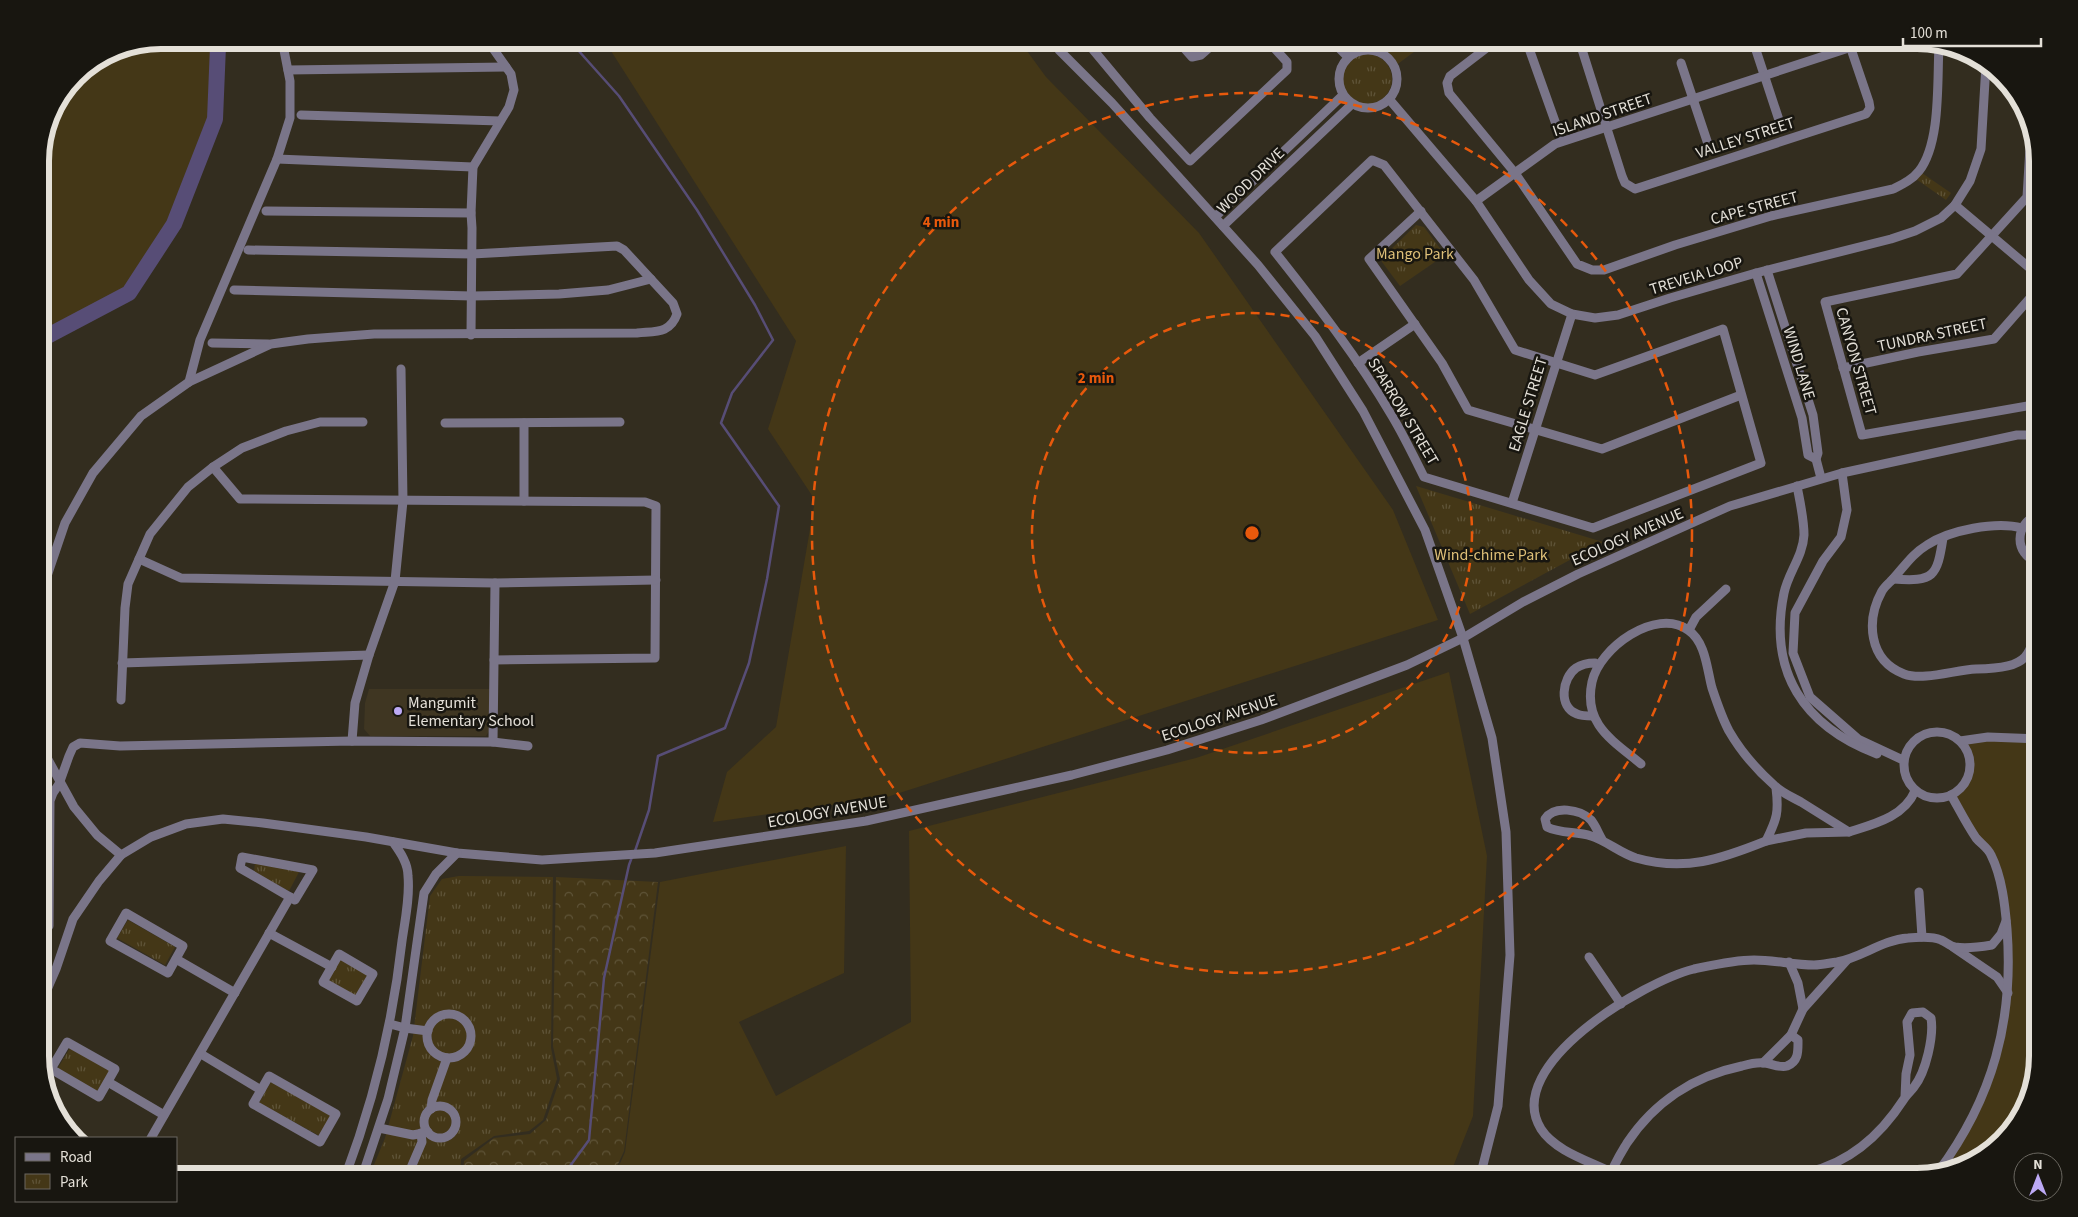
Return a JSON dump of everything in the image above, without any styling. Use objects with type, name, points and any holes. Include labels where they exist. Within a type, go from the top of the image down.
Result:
[{"type":"street","points":[[189,382],[200,340],[277,159],[290,118],[288,70],[284,49]]},
{"type":"street","points":[[471,335],[473,167],[509,108],[514,90],[511,74],[493,49]]},
{"type":"street","points":[[1058,49],[1112,103],[1224,226],[1258,264],[1315,336],[1363,411],[1425,530],[1463,638],[1492,738],[1506,832],[1510,955],[1498,1106],[1482,1168]]},
{"type":"street","points":[[1092,49],[1150,118],[1190,161],[1287,70],[1287,62],[1275,49]]},
{"type":"street","points":[[1185,49],[1192,57],[1201,55],[1208,49]]},
{"type":"street","points":[[1340,49],[1348,57]]},
{"type":"street","name":"CAPE STREET","points":[[1484,49],[1450,76],[1447,83],[1449,93],[1515,173],[1577,264],[1592,270],[1604,270],[1675,245],[1771,216],[1893,189],[1909,181],[1919,171],[1933,140],[1940,52]]},
{"type":"street","points":[[1529,49],[1562,141]]},
{"type":"street","points":[[1582,49],[1606,126]]},
{"type":"street","points":[[1756,49],[1779,120]]},
{"type":"street","name":"ISLAND STREET","points":[[1476,201],[1555,144],[1562,141],[1693,99],[1836,49]]},
{"type":"street","name":"VALLEY STREET","points":[[1606,126],[1625,183],[1635,190],[1866,114],[1870,108],[1869,102],[1852,49]]},
{"type":"street","points":[[1373,50],[1389,58],[1397,74],[1394,92],[1389,99],[1371,108],[1358,107],[1343,95],[1338,75],[1343,62],[1348,57],[1355,52],[1373,50]]},
{"type":"street","points":[[1681,63],[1708,144]]},
{"type":"street","points":[[288,70],[506,68]]},
{"type":"street","name":"TREVEIA LOOP","points":[[1389,99],[1476,201],[1529,280],[1551,304],[1572,314],[1595,318],[1618,316],[1756,273],[1915,231],[1941,218],[1955,205],[1970,181],[1981,149],[1986,72]]},
{"type":"street","name":"WOOD DRIVE","points":[[1214,217],[1343,95]]},
{"type":"street","name":"WOOD DRIVE","points":[[1224,226],[1352,104]]},
{"type":"street","points":[[302,115],[500,121]]},
{"type":"street","name":"WOOD DRIVE","points":[[1288,147],[1298,156]]},
{"type":"street","points":[[277,159],[473,167]]},
{"type":"street","name":"SPARROW STREET","points":[[1372,160],[1384,165],[1421,211],[1474,280],[1515,350],[1596,375],[1723,330],[1761,463],[1592,528],[1424,477],[1393,417],[1358,363],[1316,304],[1275,252],[1372,160]]},
{"type":"street","name":"CANYON STREET","points":[[2029,164],[2027,197],[1956,274],[1825,302],[1862,435],[2029,406]]},
{"type":"street","points":[[1955,205],[2029,267]]},
{"type":"street","points":[[266,211],[471,213]]},
{"type":"street","points":[[1421,211],[1369,259],[1442,363],[1468,410],[1602,449],[1741,395]]},
{"type":"street","points":[[212,343],[271,344],[374,334],[637,333],[668,329],[674,324],[678,314],[673,303],[624,250],[617,246],[472,254],[248,250]]},
{"type":"street","name":"WIND LANE","points":[[1767,270],[1813,415],[1818,453],[1816,459],[1821,478]]},
{"type":"street","name":"WIND LANE","points":[[1756,273],[1802,418],[1808,455],[1816,459]]},
{"type":"street","points":[[234,290],[472,296],[559,294],[608,290],[651,279]]},
{"type":"street","name":"TUNDRA STREET","points":[[1843,368],[1918,352],[1994,339],[2029,298]]},
{"type":"street","name":"EAGLE STREET","points":[[1512,503],[1572,314]]},
{"type":"street","points":[[1358,363],[1415,324]]},
{"type":"street","points":[[49,570],[65,523],[93,473],[141,416],[189,382],[271,344]]},
{"type":"street","points":[[352,741],[355,703],[369,655],[395,581],[403,500],[401,369]]},
{"type":"street","points":[[121,700],[125,608],[128,584],[150,534],[188,487],[213,467],[242,448],[286,431],[320,422],[363,422]]},
{"type":"street","points":[[444,423],[620,422]]},
{"type":"street","points":[[524,423],[524,501]]},
{"type":"street","name":"ECOLOGY AVENUE","points":[[49,986],[73,919],[99,881],[121,855],[151,837],[186,824],[223,819],[263,823],[366,837],[457,853],[542,860],[655,853],[866,821],[1072,775],[1167,750],[1261,720],[1407,665],[1463,638],[1523,602],[1578,574],[1730,506],[1842,473],[2017,435],[2029,435]]},
{"type":"street","points":[[213,467],[240,499],[645,502],[656,506],[655,658],[494,660]]},
{"type":"street","points":[[1842,473],[1846,510],[1841,537],[1823,561],[1794,613],[1793,654],[1810,696],[1858,739],[1903,763]]},
{"type":"street","points":[[1797,486],[1804,536],[1796,566],[1785,590],[1780,634],[1782,652],[1791,683],[1801,701],[1814,716],[1837,735],[1859,747],[1903,763]]},
{"type":"street","points":[[2029,521],[2022,528],[2020,534],[2021,548],[2029,558]]},
{"type":"street","points":[[2022,528],[2010,524],[1990,525],[1973,528],[1929,543],[1912,555],[1893,579],[1883,588],[1874,610],[1872,626],[1873,640],[1878,653],[1890,667],[1906,674],[1926,676],[1967,669],[1995,669],[2011,666],[2022,660],[2029,652]]},
{"type":"street","points":[[1893,579],[1913,580],[1929,576],[1934,572],[1939,565],[1942,538]]},
{"type":"street","points":[[139,559],[181,578],[495,583],[656,580]]},
{"type":"street","points":[[493,742],[495,583]]},
{"type":"street","points":[[1689,630],[1696,617],[1726,589]]},
{"type":"street","points":[[1641,764],[1613,741],[1593,716],[1590,689],[1594,671],[1612,648],[1626,638],[1656,624],[1673,622],[1689,630],[1698,640],[1718,707],[1729,730],[1741,748],[1776,788],[1849,832]]},
{"type":"street","points":[[122,663],[369,655]]},
{"type":"street","points":[[1593,716],[1576,714],[1568,706],[1564,696],[1564,686],[1568,677],[1575,669],[1584,664],[1595,663],[1597,665]]},
{"type":"street","points":[[1931,732],[1942,732],[1952,735],[1960,741],[1967,750],[1970,770],[1967,781],[1960,789],[1951,795],[1936,798],[1922,795],[1915,791],[1909,784],[1903,763],[1906,750],[1913,742],[1931,732]]},
{"type":"street","points":[[1960,741],[1988,737],[2029,739]]},
{"type":"street","points":[[49,926],[51,895],[50,801],[60,784],[68,756],[73,748],[80,743],[120,746],[352,741],[493,742],[528,746]]},
{"type":"street","points":[[49,763],[74,808],[97,835],[121,855]]},
{"type":"street","points":[[1766,841],[1778,810],[1776,788]]},
{"type":"street","points":[[1603,841],[1591,820],[1582,814],[1558,810],[1549,813],[1545,819],[1547,827],[1555,832],[1590,835],[1635,857],[1680,865],[1706,862],[1766,841],[1806,832],[1849,832],[1890,818],[1912,797],[1915,791]]},
{"type":"street","points":[[1943,1165],[1970,1121],[1989,1078],[1997,1053],[2008,993],[2009,970],[2006,921],[2000,883],[1991,854],[1976,837],[1951,795]]},
{"type":"street","points":[[348,1168],[373,1095],[390,1024],[400,963],[408,874],[403,858],[393,842]]},
{"type":"street","points":[[365,1168],[388,1099],[405,1028],[424,893],[436,874],[457,853]]},
{"type":"street","points":[[242,857],[313,870],[295,900],[290,897],[240,868],[242,857]]},
{"type":"street","points":[[1919,892],[1922,937]]},
{"type":"street","points":[[152,1137],[290,897]]},
{"type":"street","points":[[126,914],[183,946],[176,959],[168,974],[110,941],[126,914]]},
{"type":"street","points":[[405,921],[420,921]]},
{"type":"street","points":[[1953,947],[1992,945],[2001,934],[2006,921]]},
{"type":"street","points":[[269,933],[332,967]]},
{"type":"street","points":[[1600,1168],[1546,1136],[1540,1128],[1534,1101],[1538,1082],[1546,1069],[1577,1035],[1621,1004],[1666,979],[1692,970],[1724,963],[1753,960],[1815,965],[1847,960],[1882,944],[1906,938],[1922,937],[1940,940],[1953,947],[1997,977],[2008,993]]},
{"type":"street","points":[[339,954],[372,974],[357,1001],[323,982],[332,967],[339,954]]},
{"type":"street","points":[[1589,957],[1621,1004]]},
{"type":"street","points":[[176,959],[235,993]]},
{"type":"street","points":[[1763,1063],[1791,1035],[1803,1009],[1847,960]]},
{"type":"street","points":[[1789,962],[1798,983],[1803,1009]]},
{"type":"street","points":[[400,963],[414,965]]},
{"type":"street","points":[[1820,1168],[1858,1149],[1878,1133],[1915,1086],[1923,1072],[1933,1028],[1931,1018],[1922,1012],[1912,1013],[1907,1022],[1910,1054],[1906,1074],[1905,1097]]},
{"type":"street","points":[[446,1014],[460,1016],[469,1026],[471,1040],[466,1051],[460,1056],[447,1058],[435,1053],[431,1049],[427,1037],[434,1019],[446,1014]]},
{"type":"street","points":[[390,1024],[428,1031]]},
{"type":"street","points":[[1614,1168],[1637,1129],[1657,1107],[1684,1086],[1710,1074],[1741,1066],[1763,1063],[1786,1067],[1794,1062],[1798,1054],[1798,1040],[1791,1035]]},
{"type":"street","points":[[68,1042],[115,1069],[108,1082],[99,1097],[52,1070],[68,1042]]},
{"type":"street","points":[[201,1054],[261,1090]]},
{"type":"street","points":[[411,1168],[422,1142],[425,1132],[425,1118],[431,1109],[432,1100],[447,1058]]},
{"type":"street","points":[[269,1076],[336,1114],[320,1142],[253,1104],[261,1090],[269,1076]]},
{"type":"street","points":[[108,1082],[164,1115]]},
{"type":"street","points":[[379,1128],[413,1135],[425,1132],[434,1137],[445,1137],[454,1131],[457,1122],[454,1112],[440,1106],[431,1109]]},
{"type":"shaded area","points":[[369,689],[490,689],[490,730],[486,736],[370,736],[364,729],[365,703]]},
{"type":"green space","points":[[153,49],[218,49],[215,119],[174,224],[129,293],[49,335],[49,153],[57,118],[72,93],[87,77],[118,57]]},
{"type":"green space","points":[[610,49],[1026,49],[1046,77],[1199,233],[1393,510],[1438,620],[887,797],[713,822],[727,772],[776,727],[815,500],[768,429],[796,341]]},
{"type":"green space","points":[[1388,49],[1418,49],[1395,66],[1390,58],[1382,53]]},
{"type":"green space","points":[[1367,54],[1377,56],[1385,61],[1390,69],[1392,79],[1390,89],[1385,97],[1377,102],[1367,104],[1357,102],[1349,97],[1344,89],[1342,79],[1344,69],[1349,61],[1357,56]]},
{"type":"green space","points":[[1922,173],[1951,193],[1946,200],[1916,179]]},
{"type":"green space","name":"Mango Park","points":[[1416,225],[1424,227],[1445,255],[1400,286],[1382,262],[1383,257]]},
{"type":"green space","name":"Wind-chime Park","points":[[1416,486],[1603,542],[1470,614]]},
{"type":"green space","points":[[1449,672],[1487,856],[1473,1116],[1453,1168],[618,1168],[625,1152],[660,882],[846,846],[844,973],[739,1022],[776,1096],[911,1022],[909,831],[1196,758]]},
{"type":"green space","points":[[2029,739],[2029,1056],[2028,1071],[2021,1099],[2006,1124],[1985,1145],[1973,1153],[1960,1160],[1943,1165],[1970,1121],[2003,1029],[2005,913],[1991,854],[1951,795],[1963,783],[1969,770],[1968,756],[1960,741]]},
{"type":"green space","points":[[255,863],[299,872],[289,891],[254,872]]},
{"type":"green space","points":[[459,876],[553,877],[551,1048],[557,1079],[543,1120],[529,1131],[494,1136],[461,1159],[460,1168],[373,1168],[385,1138],[413,1036],[430,896],[442,879]]},
{"type":"green space","points":[[556,877],[658,882],[624,1151],[616,1168],[464,1168],[464,1161],[494,1138],[530,1134],[546,1120],[560,1079],[553,1046]]},
{"type":"green space","points":[[128,920],[175,947],[165,965],[117,938]]},
{"type":"green space","points":[[340,959],[368,974],[356,996],[328,980]]},
{"type":"green space","points":[[70,1048],[111,1071],[99,1092],[58,1068]]},
{"type":"green space","points":[[271,1082],[331,1115],[320,1136],[259,1103]]},
{"type":"waterway","points":[[49,335],[129,293],[174,224],[215,119],[218,49]]},
{"type":"waterway","points":[[577,49],[619,96],[697,210],[755,305],[773,340],[732,393],[721,423],[779,506],[767,579],[749,663],[725,728],[658,756],[649,810],[635,851]]},
{"type":"waterway","points":[[569,1168],[589,1140],[604,978],[632,857]]},
{"type":"place","name":"Mangumit Elementary School","points":[[398,711]]}]
